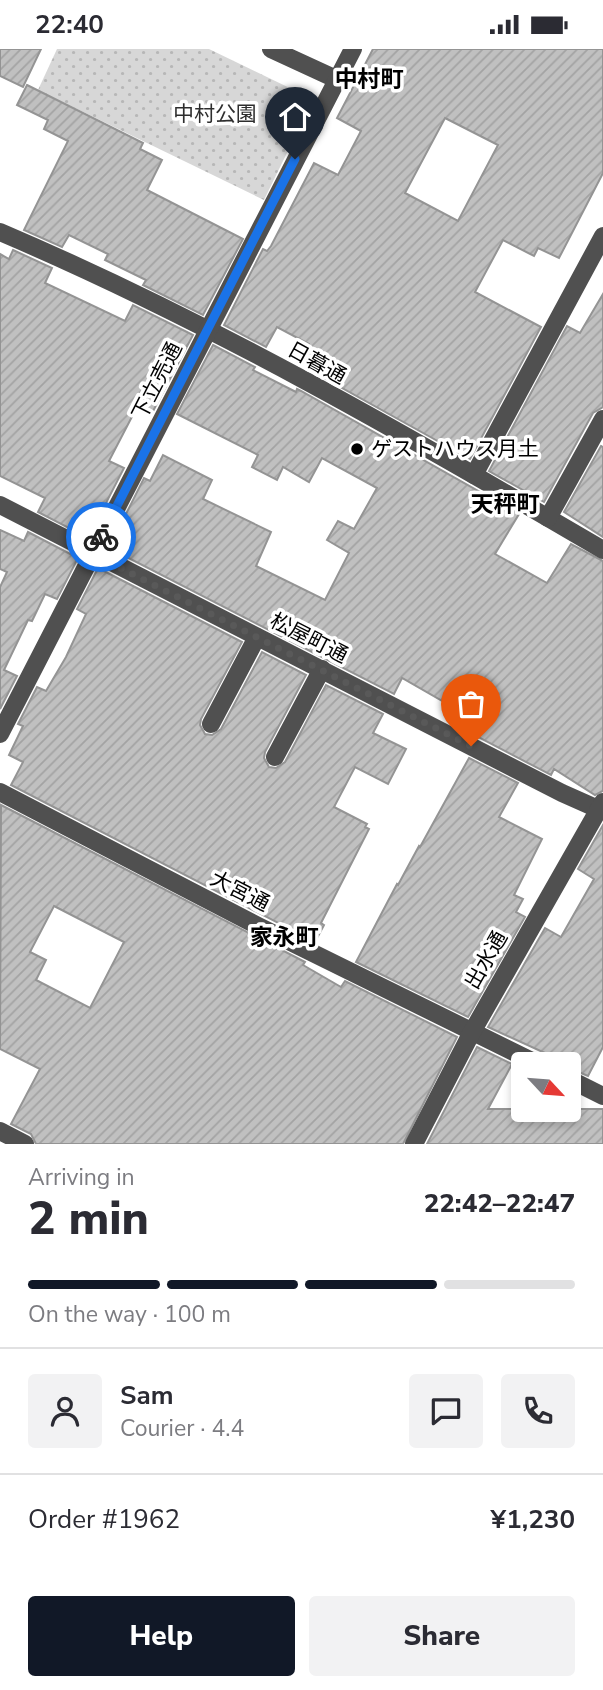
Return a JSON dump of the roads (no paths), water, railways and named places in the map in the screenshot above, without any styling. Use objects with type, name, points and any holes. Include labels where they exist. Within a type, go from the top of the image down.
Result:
[{"type":"street","points":[[271,49],[336,79]]},
{"type":"street","name":"下立売通","points":[[0,734],[353,49]]},
{"type":"street","name":"日暮通","points":[[0,232],[96,273],[209,329],[603,549]]},
{"type":"street","points":[[474,475],[603,236]]},
{"type":"street","points":[[548,518],[603,419]]},
{"type":"street","name":"松屋町通","points":[[0,505],[257,637],[601,806]]},
{"type":"street","points":[[211,724],[257,637]]},
{"type":"street","points":[[275,757],[322,669]]},
{"type":"street","name":"大宮通","points":[[0,792],[258,926],[514,1052]]},
{"type":"street","name":"出水通","points":[[414,1144],[472,1031],[601,806]]},
{"type":"street","points":[[581,1085],[603,1096]]},
{"type":"street","points":[[0,1131],[25,1144]]},
{"type":"place","name":"ゲストハウス月土","points":[[357,449]]},
{"type":"district","name":"中村町","points":[[369,79]]},
{"type":"district","name":"天秤町","points":[[505,504]]},
{"type":"district","name":"家永町","points":[[284,937]]},
{"type":"park label","name":"中村公園","points":[[215,114]]}]
